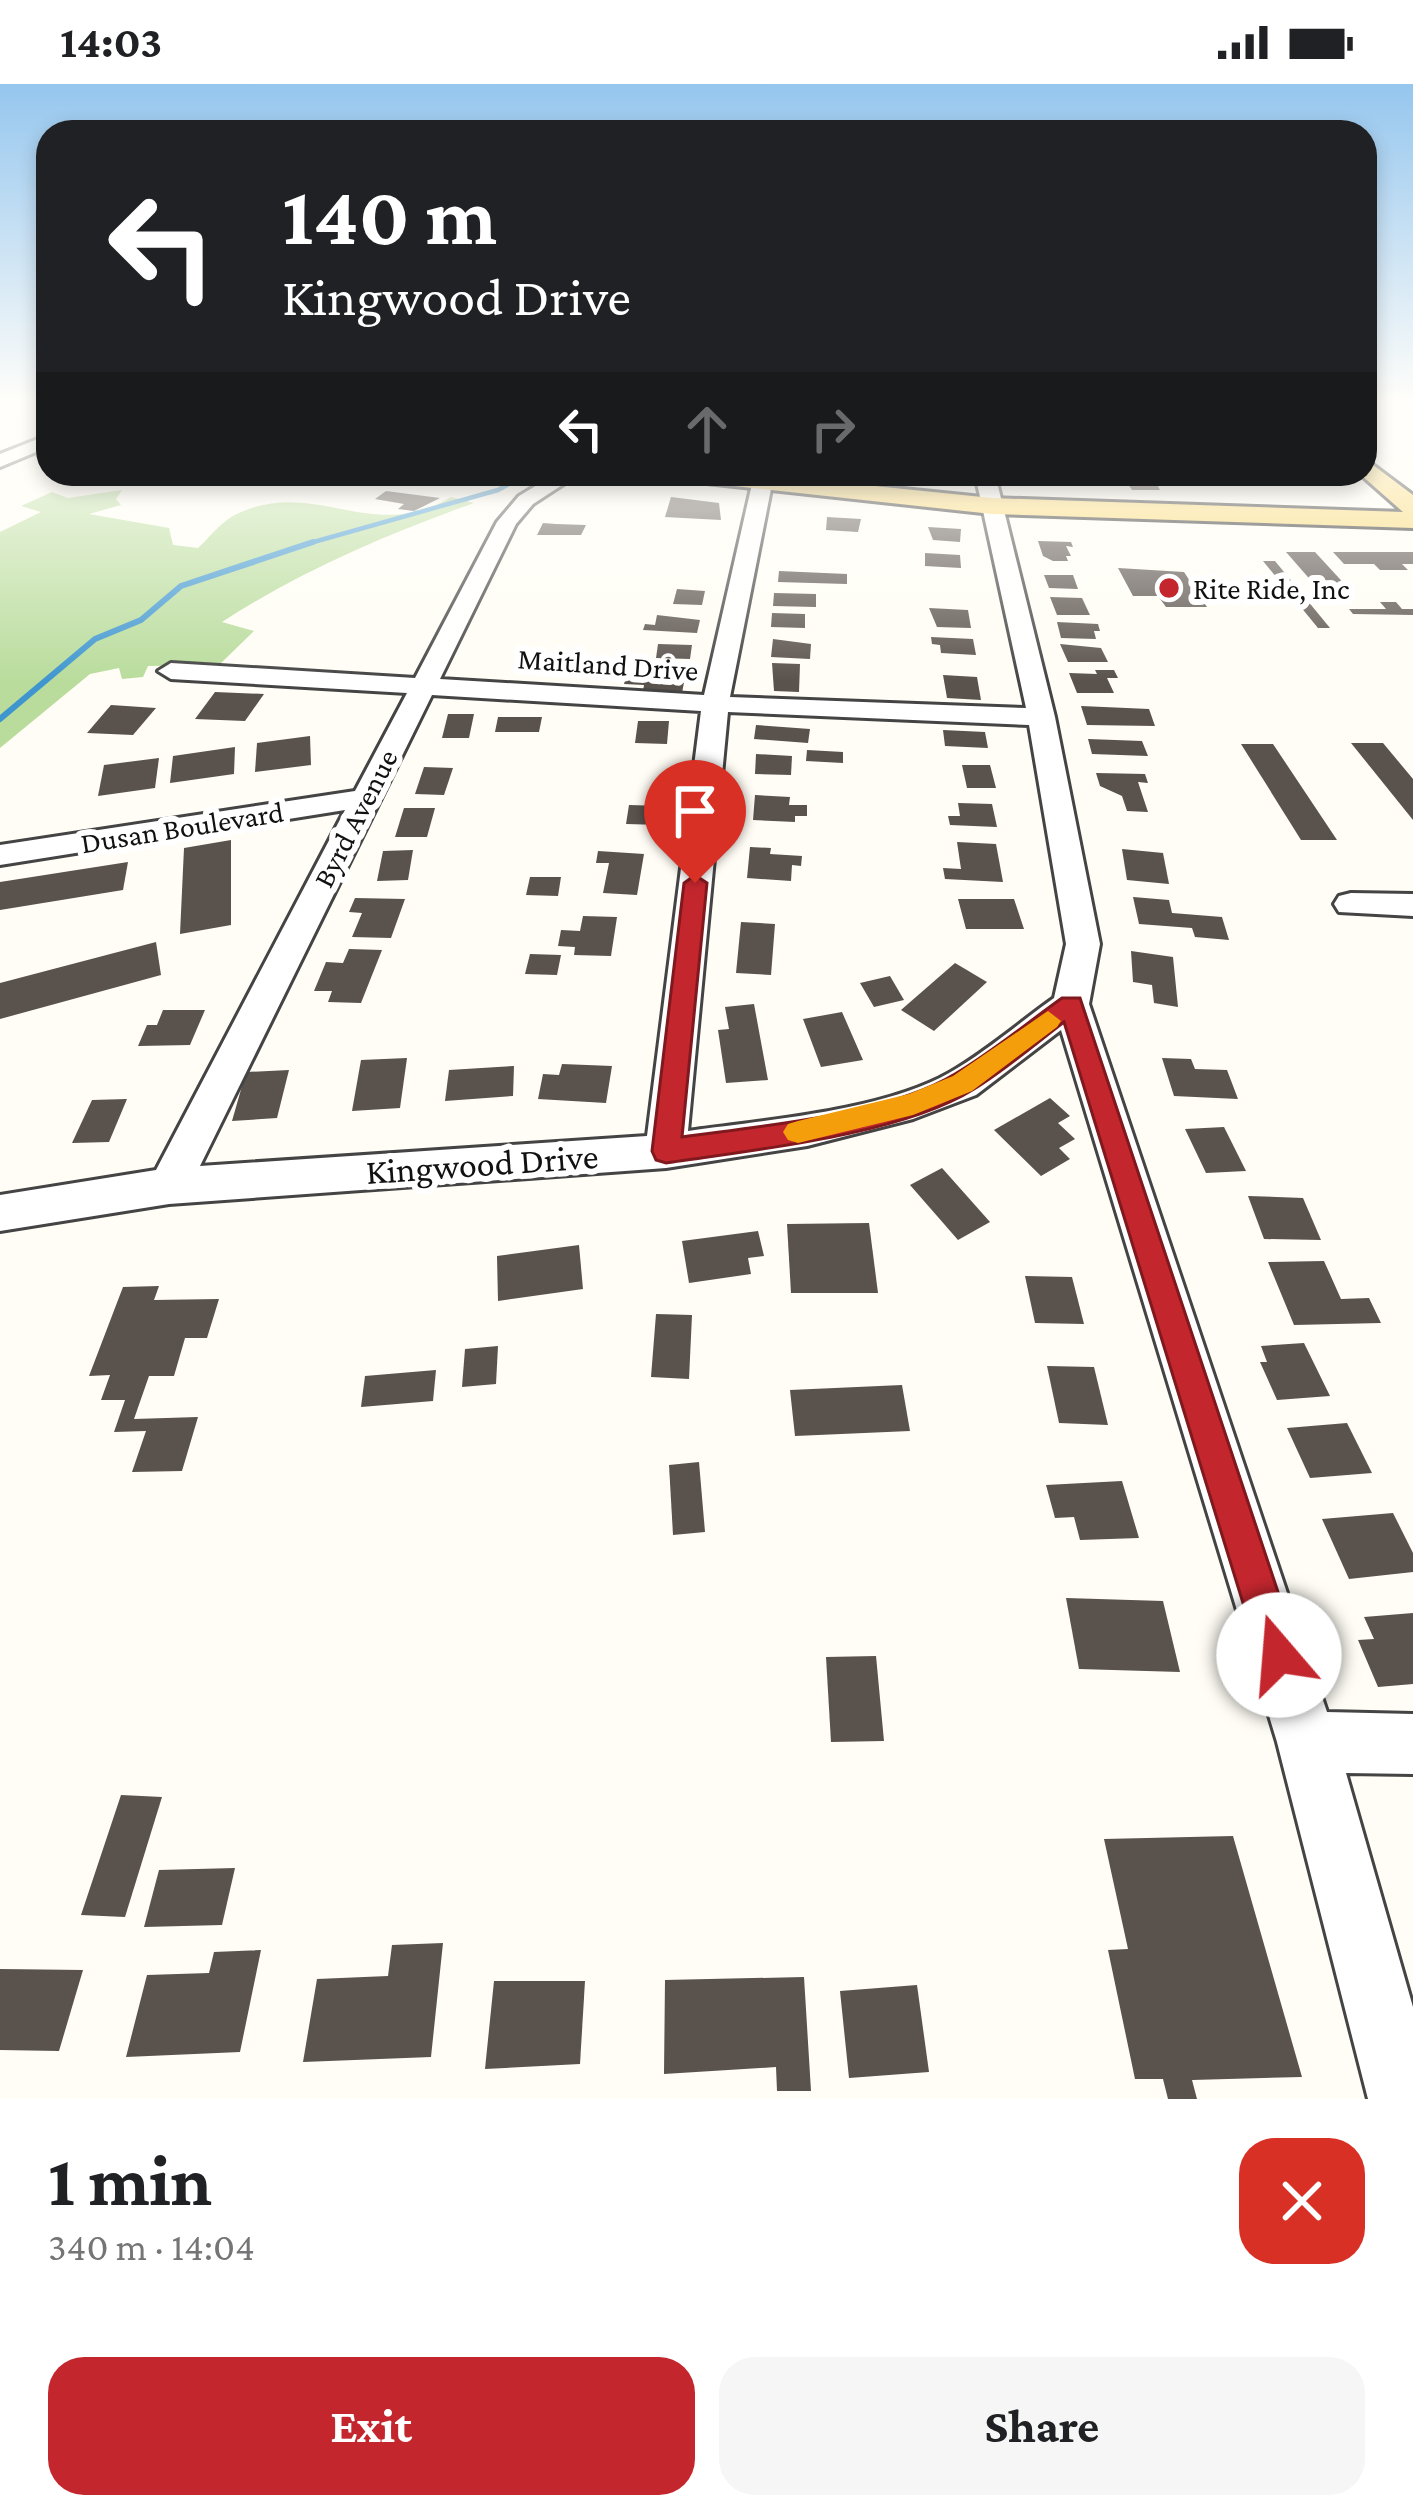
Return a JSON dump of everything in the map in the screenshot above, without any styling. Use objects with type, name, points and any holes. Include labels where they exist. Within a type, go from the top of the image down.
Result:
[{"type":"main road","points":[[867,494],[992,506],[1413,520]]},
{"type":"street","name":"Byrd Avenue","points":[[169,1186],[507,522],[536,494]]},
{"type":"street","points":[[666,1151],[715,704],[760,494]]},
{"type":"street","points":[[989,494],[1041,717],[1083,944],[1071,1004],[1306,1742],[1404,2099]]},
{"type":"street","name":"Maitland Drive","points":[[171,671],[715,704],[1041,717]]},
{"type":"street","name":"Dusan Boulevard","points":[[0,855],[364,798]]},
{"type":"street","points":[[1351,904],[1413,905]]},
{"type":"street","name":"Kingwood Drive","points":[[0,1213],[169,1186],[666,1151],[807,1130],[913,1104],[962,1084],[1071,1004]]},
{"type":"street","points":[[1306,1742],[1413,1744]]},
{"type":"green space","points":[[47,494],[68,498],[119,494],[116,499],[121,505],[89,514],[169,528],[173,545],[198,548],[228,519],[262,505],[316,504],[395,515],[451,497],[474,503],[344,555],[222,622],[254,631],[219,665],[148,666],[143,677],[122,679],[119,668],[90,674],[0,748],[0,532],[41,512],[21,506]]},
{"type":"building","points":[[382,494],[440,498],[414,511],[398,509],[404,504],[375,499]]},
{"type":"building","points":[[671,497],[719,503],[721,520],[665,517]]},
{"type":"building","points":[[827,517],[861,519],[858,532],[826,530]]},
{"type":"building","points":[[543,523],[586,525],[581,535],[537,535]]},
{"type":"building","points":[[928,527],[961,529],[960,542],[933,540]]},
{"type":"building","points":[[1038,541],[1071,542],[1073,547],[1066,546],[1071,556],[1066,556],[1068,561],[1053,561],[1043,556]]},
{"type":"building","points":[[1286,552],[1315,552],[1350,590],[1321,592]]},
{"type":"building","points":[[1333,552],[1413,552],[1413,564],[1402,564],[1408,570],[1380,570],[1374,564],[1344,564]]},
{"type":"building","points":[[925,553],[960,555],[961,568],[925,566]]},
{"type":"building","points":[[1263,561],[1275,561],[1330,628],[1318,628]]},
{"type":"building","points":[[1118,568],[1184,572],[1207,607],[1166,607],[1158,596],[1133,596]]},
{"type":"building","points":[[779,571],[847,574],[847,584],[778,582]]},
{"type":"building","points":[[1044,575],[1073,575],[1078,589],[1049,588]]},
{"type":"building","points":[[677,589],[705,591],[702,605],[673,604]]},
{"type":"building","points":[[774,593],[816,594],[816,607],[773,606]]},
{"type":"building","points":[[1050,597],[1082,598],[1090,615],[1057,615]]},
{"type":"building","points":[[1380,602],[1396,602],[1402,609],[1413,609],[1413,615],[1353,614],[1349,609],[1386,609]]},
{"type":"building","points":[[929,608],[968,610],[971,628],[937,627]]},
{"type":"building","points":[[772,613],[805,614],[805,628],[771,627]]},
{"type":"building","points":[[657,615],[700,620],[697,633],[643,630],[645,624],[655,625]]},
{"type":"building","points":[[1057,622],[1098,624],[1100,631],[1094,631],[1096,639],[1061,638]]},
{"type":"building","points":[[931,637],[973,639],[976,655],[941,653]]},
{"type":"building","points":[[773,639],[811,644],[810,659],[771,657]]},
{"type":"building","points":[[658,644],[692,645],[690,659],[656,658]]},
{"type":"building","points":[[1060,644],[1101,648],[1108,662],[1068,662]]},
{"type":"building","points":[[772,663],[800,664],[799,692],[774,691]]},
{"type":"building","points":[[1095,670],[1114,670],[1118,678],[1107,678],[1114,693],[1077,693],[1069,673],[1097,674]]},
{"type":"building","points":[[627,674],[685,677],[682,693],[643,691],[644,685],[624,684]]},
{"type":"building","points":[[943,675],[977,677],[981,700],[947,698]]},
{"type":"building","points":[[215,692],[264,694],[245,721],[195,719]]},
{"type":"building","points":[[111,705],[156,708],[133,735],[87,733]]},
{"type":"building","points":[[1081,706],[1149,709],[1155,726],[1087,725]]},
{"type":"building","points":[[448,714],[474,714],[469,738],[442,738]]},
{"type":"building","points":[[498,717],[542,717],[539,732],[495,732]]},
{"type":"building","points":[[638,721],[669,721],[667,744],[635,743]]},
{"type":"building","points":[[756,725],[810,729],[808,743],[754,739]]},
{"type":"building","points":[[943,730],[985,732],[988,748],[945,746]]},
{"type":"building","points":[[310,736],[311,765],[255,772],[257,743]]},
{"type":"building","points":[[1088,739],[1142,741],[1148,756],[1092,754]]},
{"type":"building","points":[[1351,743],[1383,743],[1413,779],[1413,820]]},
{"type":"building","points":[[1241,744],[1273,744],[1337,840],[1301,840]]},
{"type":"building","points":[[235,747],[234,774],[170,783],[173,756]]},
{"type":"building","points":[[807,750],[843,752],[843,763],[806,761]]},
{"type":"building","points":[[756,754],[792,756],[791,775],[755,774]]},
{"type":"building","points":[[159,758],[155,788],[98,796],[104,765]]},
{"type":"building","points":[[962,765],[990,765],[996,788],[967,788]]},
{"type":"building","points":[[424,767],[453,768],[444,795],[415,794]]},
{"type":"building","points":[[1096,773],[1145,774],[1148,783],[1138,782],[1148,812],[1127,811],[1122,796],[1100,786]]},
{"type":"building","points":[[755,795],[790,797],[789,805],[807,805],[807,816],[795,816],[795,822],[753,820]]},
{"type":"building","points":[[958,803],[992,804],[997,827],[950,825],[948,816],[960,816]]},
{"type":"building","points":[[629,805],[664,806],[662,825],[626,824]]},
{"type":"building","points":[[404,808],[435,808],[427,837],[395,837]]},
{"type":"building","points":[[231,840],[231,925],[180,934],[184,848]]},
{"type":"building","points":[[957,842],[996,844],[1003,882],[945,879],[943,868],[961,869]]},
{"type":"building","points":[[750,847],[802,856],[801,866],[792,865],[791,881],[747,878]]},
{"type":"building","points":[[1122,849],[1163,853],[1169,884],[1127,880]]},
{"type":"building","points":[[413,850],[408,880],[377,881],[383,851]]},
{"type":"building","points":[[598,851],[644,854],[637,895],[603,893],[609,863],[596,863]]},
{"type":"building","points":[[128,862],[123,890],[0,910],[0,882]]},
{"type":"building","points":[[530,877],[561,877],[558,896],[526,895]]},
{"type":"building","points":[[1133,897],[1169,900],[1172,913],[1222,917],[1229,940],[1195,937],[1192,928],[1139,924]]},
{"type":"building","points":[[355,898],[405,899],[391,938],[352,937],[362,913],[349,912]]},
{"type":"building","points":[[958,899],[1014,899],[1024,929],[966,929]]},
{"type":"building","points":[[583,916],[617,917],[611,956],[574,955],[575,947],[558,946],[561,930],[580,931]]},
{"type":"building","points":[[741,922],[775,924],[771,975],[736,973]]},
{"type":"building","points":[[156,942],[161,975],[0,1019],[0,983]]},
{"type":"building","points":[[349,949],[382,950],[361,1003],[328,1002],[332,991],[314,991],[326,962],[343,963]]},
{"type":"building","points":[[1131,951],[1173,957],[1178,1007],[1154,1003],[1152,985],[1133,982]]},
{"type":"building","points":[[530,954],[561,955],[557,975],[525,974]]},
{"type":"building","points":[[955,963],[987,982],[934,1031],[901,1010]]},
{"type":"building","points":[[890,976],[904,1000],[874,1007],[860,983]]},
{"type":"building","points":[[754,1004],[768,1080],[726,1083],[718,1030],[729,1029],[725,1007]]},
{"type":"building","points":[[163,1010],[205,1010],[190,1045],[138,1046],[147,1025],[157,1025]]},
{"type":"building","points":[[842,1012],[863,1060],[821,1067],[803,1019]]},
{"type":"building","points":[[407,1058],[400,1108],[352,1111],[361,1060]]},
{"type":"building","points":[[1162,1058],[1191,1059],[1195,1069],[1227,1070],[1238,1099],[1174,1096]]},
{"type":"building","points":[[562,1064],[612,1066],[606,1103],[538,1099],[543,1074],[559,1075]]},
{"type":"building","points":[[514,1066],[513,1096],[445,1101],[449,1070]]},
{"type":"building","points":[[289,1070],[277,1118],[232,1121],[246,1072]]},
{"type":"building","points":[[1050,1098],[1070,1116],[1058,1123],[1075,1139],[1059,1148],[1070,1159],[1041,1176],[994,1130]]},
{"type":"building","points":[[127,1099],[109,1142],[72,1143],[92,1100]]},
{"type":"building","points":[[1224,1127],[1246,1171],[1206,1173],[1185,1129]]},
{"type":"building","points":[[942,1168],[990,1222],[958,1240],[910,1185]]},
{"type":"building","points":[[1248,1196],[1303,1198],[1321,1240],[1264,1239]]},
{"type":"building","points":[[869,1223],[878,1293],[791,1293],[787,1224]]},
{"type":"building","points":[[758,1231],[764,1256],[748,1258],[751,1274],[689,1283],[682,1241]]},
{"type":"building","points":[[579,1245],[583,1289],[498,1301],[497,1256]]},
{"type":"building","points":[[1324,1261],[1341,1299],[1369,1298],[1381,1323],[1294,1325],[1268,1262]]},
{"type":"building","points":[[1025,1276],[1072,1277],[1084,1324],[1035,1323]]},
{"type":"building","points":[[159,1286],[154,1300],[219,1299],[207,1338],[185,1338],[174,1376],[149,1376],[134,1419],[198,1417],[182,1471],[132,1472],[146,1431],[114,1432],[125,1400],[101,1400],[110,1375],[89,1376],[123,1287]]},
{"type":"building","points":[[656,1314],[692,1315],[689,1379],[651,1377]]},
{"type":"building","points":[[1304,1343],[1330,1396],[1277,1400],[1260,1362],[1267,1362],[1261,1346]]},
{"type":"building","points":[[498,1346],[496,1384],[462,1387],[465,1349]]},
{"type":"building","points":[[1047,1366],[1094,1367],[1108,1425],[1059,1423]]},
{"type":"building","points":[[436,1370],[433,1401],[361,1407],[365,1376]]},
{"type":"building","points":[[902,1385],[910,1431],[795,1436],[790,1390]]},
{"type":"building","points":[[1347,1423],[1372,1473],[1310,1478],[1287,1428]]},
{"type":"building","points":[[699,1462],[705,1532],[673,1535],[669,1465]]},
{"type":"building","points":[[1122,1481],[1139,1538],[1080,1540],[1074,1517],[1055,1518],[1046,1485]]},
{"type":"building","points":[[1393,1513],[1413,1553],[1413,1572],[1349,1579],[1322,1519]]},
{"type":"building","points":[[1066,1598],[1163,1601],[1180,1672],[1079,1669]]},
{"type":"building","points":[[1413,1613],[1413,1684],[1378,1687],[1358,1640],[1374,1639],[1364,1617]]},
{"type":"building","points":[[876,1656],[884,1741],[831,1742],[826,1657]]},
{"type":"building","points":[[121,1795],[162,1797],[125,1917],[81,1915]]},
{"type":"building","points":[[1233,1836],[1302,2077],[1192,2080],[1197,2099],[1168,2099],[1163,2079],[1135,2079],[1108,1950],[1128,1949],[1104,1839]]},
{"type":"building","points":[[235,1868],[222,1925],[144,1927],[159,1870]]},
{"type":"building","points":[[443,1943],[431,2057],[303,2062],[317,1979],[388,1976],[392,1945]]},
{"type":"building","points":[[261,1950],[240,2052],[126,2057],[147,1975],[209,1973],[214,1952]]},
{"type":"building","points":[[0,1969],[83,1970],[59,2051],[0,2050]]},
{"type":"building","points":[[804,1977],[811,2091],[777,2091],[776,2067],[664,2074],[665,1980]]},
{"type":"building","points":[[494,1981],[585,1981],[580,2064],[485,2069]]},
{"type":"building","points":[[917,1985],[929,2072],[849,2078],[840,1991]]},
{"type":"waterway","points":[[310,543],[484,494]]},
{"type":"waterway","points":[[0,719],[95,639],[141,620],[181,586],[310,543]]},
{"type":"waterway","points":[[303,545],[310,543]]},
{"type":"slow traffic","points":[[798,1132],[913,1104],[962,1084],[1048,1021]]},
{"type":"place","name":"Rite Ride, Inc","points":[[1169,588]]},
{"type":"route","points":[[695,883],[666,1151],[807,1130],[913,1104],[962,1084],[1071,1004],[1279,1655]]}]
